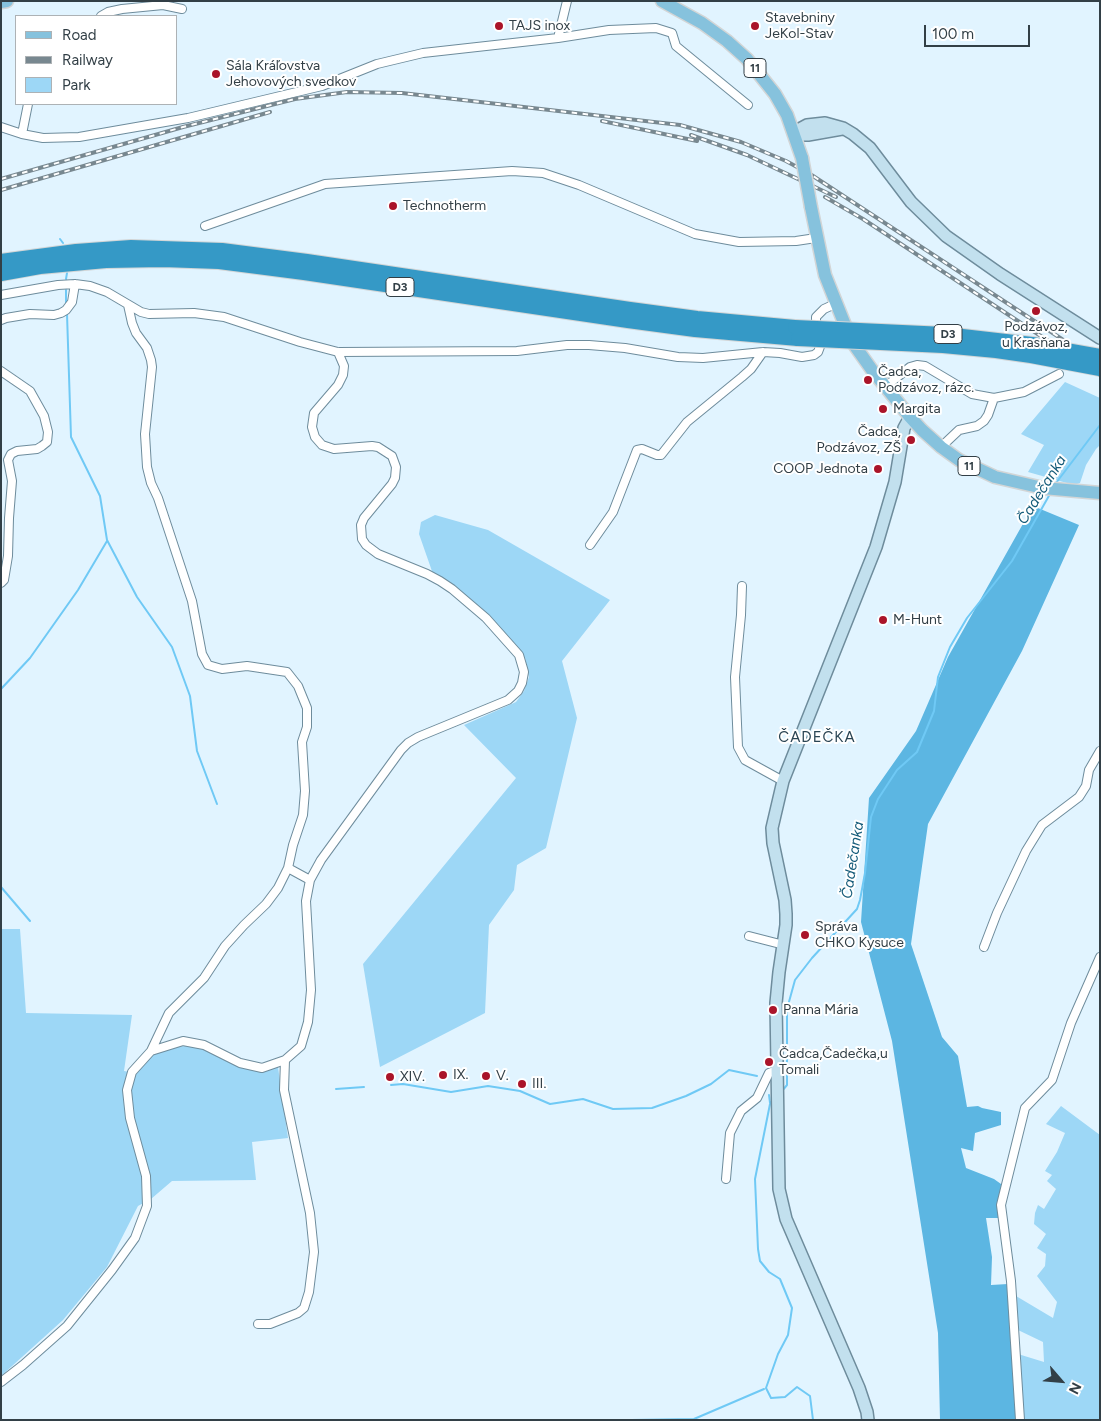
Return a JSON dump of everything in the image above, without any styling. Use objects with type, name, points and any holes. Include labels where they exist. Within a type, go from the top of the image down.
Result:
[{"type":"highway","name":"D3","points":[[1,261],[76,250],[131,247],[222,250],[316,262],[796,333],[996,351],[1100,369]]},
{"type":"highway","name":"D3","points":[[1,274],[40,267],[106,261],[163,260],[219,262],[704,331],[945,334],[1032,344],[1100,356]]},
{"type":"main road","points":[[1,2],[7,1]]},
{"type":"main road","name":"11","points":[[662,1],[702,23],[747,59],[775,94],[794,132],[802,158],[816,238],[825,275],[835,304],[855,346],[910,417],[941,447],[959,460],[986,474],[1010,482],[1043,488],[1100,493]]},
{"type":"street","points":[[558,38],[567,1]]},
{"type":"street","points":[[103,15],[122,9],[163,5],[182,9]]},
{"type":"street","points":[[1,127],[43,138],[79,137],[188,118],[322,86],[377,64],[423,53],[558,38],[609,30],[656,28],[672,33],[676,46],[748,105]]},
{"type":"street","points":[[22,134],[28,105]]},
{"type":"street","points":[[794,132],[807,125],[825,123],[843,128],[861,140],[870,148],[911,202],[946,236],[1000,274],[1100,338]]},
{"type":"street","points":[[205,226],[325,184],[512,171],[543,173],[561,179],[695,234],[740,242],[796,241],[816,238]]},
{"type":"street","points":[[1,295],[75,284],[90,286],[107,292],[141,312],[149,314],[194,313],[224,317],[300,342],[338,352],[518,351],[567,345],[589,345],[625,348],[678,357],[721,357],[763,352],[802,357],[814,355],[818,352],[821,344],[821,335],[816,325],[816,317],[824,309],[835,304]]},
{"type":"street","points":[[1,320],[30,314],[54,315],[61,313],[72,302],[75,284]]},
{"type":"street","points":[[1,1382],[67,1326],[136,1238],[147,1206],[146,1176],[130,1118],[127,1090],[132,1072],[151,1051],[169,1013],[204,978],[225,946],[266,904],[278,888],[288,868],[303,815],[305,791],[302,742],[307,727],[307,708],[298,686],[287,672],[247,666],[222,668],[208,665],[202,654],[192,601],[147,467],[145,434],[152,367],[147,348],[136,333],[128,305]]},
{"type":"street","points":[[151,1051],[183,1041],[204,1045],[240,1063],[262,1068],[285,1060],[301,1046],[308,1022],[311,990],[306,901],[310,880],[321,860],[408,743],[418,737],[508,700],[520,687],[524,672],[521,660],[515,650],[486,618],[458,594],[427,574],[378,554],[366,545],[362,539],[361,525],[364,518],[392,484],[395,478],[396,467],[392,456],[384,449],[372,446],[334,449],[322,444],[315,437],[312,427],[314,413],[338,385],[343,375],[344,366],[338,352]]},
{"type":"street","points":[[590,545],[613,512],[637,450],[642,449],[661,455],[688,422],[751,369],[763,352]]},
{"type":"street","points":[[885,387],[910,367],[917,365],[925,366],[972,394],[994,398],[1024,392],[1059,374]]},
{"type":"street","points":[[1,371],[30,391],[44,416],[48,432],[47,442],[42,446],[37,449],[17,451],[10,454],[8,460],[12,481],[8,556],[4,580],[1,583]]},
{"type":"street","points":[[941,447],[959,430],[977,426],[984,420],[994,398]]},
{"type":"street","points":[[868,1420],[858,1388],[814,1288],[781,1204],[779,1189],[776,1003],[778,972],[786,925],[785,900],[773,842],[772,828],[782,781],[876,547],[895,482],[904,428],[910,417]]},
{"type":"street","points":[[742,586],[735,677],[738,747],[745,760],[782,781]]},
{"type":"street","points":[[984,947],[1026,852],[1042,826],[1079,797],[1086,786],[1089,770],[1100,751]]},
{"type":"street","points":[[288,868],[310,880]]},
{"type":"street","points":[[749,936],[784,945]]},
{"type":"street","points":[[1020,1420],[1011,1281],[1001,1205],[1025,1108],[1052,1080],[1071,1023],[1100,957]]},
{"type":"street","points":[[258,1324],[270,1324],[298,1313],[304,1308],[309,1292],[314,1252],[310,1213],[284,1090],[285,1060]]},
{"type":"street","points":[[726,1179],[730,1133],[741,1111],[757,1098],[769,1074],[777,1070]]},
{"type":"green space","points":[[1065,382],[1100,398],[1100,445],[1086,465],[1080,483],[1074,485],[1028,472],[1044,445],[1021,434]]},
{"type":"green space","points":[[435,515],[488,530],[610,600],[562,661],[577,718],[546,848],[517,865],[514,890],[489,925],[485,1013],[380,1067],[363,964],[516,778],[464,725],[516,702],[524,691],[529,677],[525,658],[488,616],[456,588],[433,574],[419,534],[421,522]]},
{"type":"green space","points":[[1,929],[20,929],[26,1013],[132,1015],[124,1071],[135,1073],[153,1054],[170,1047],[186,1046],[204,1049],[262,1071],[278,1067],[288,1138],[252,1142],[256,1180],[172,1181],[151,1199],[138,1206],[107,1267],[63,1320],[1,1376]]},
{"type":"green space","points":[[1061,1106],[1100,1135],[1100,1420],[1023,1420],[1018,1354],[1044,1362],[1043,1342],[1018,1330],[1016,1296],[1053,1318],[1057,1302],[1037,1276],[1045,1266],[1046,1254],[1037,1248],[1046,1234],[1034,1224],[1038,1205],[1044,1209],[1056,1189],[1047,1181],[1052,1175],[1045,1171],[1057,1152],[1065,1133],[1046,1124]]},
{"type":"shaded area","points":[[1033,506],[1079,525],[1022,651],[928,824],[911,944],[942,1037],[958,1056],[967,1107],[978,1106],[1001,1112],[1001,1125],[975,1133],[973,1151],[961,1148],[966,1168],[994,1179],[1001,1184],[1000,1218],[986,1218],[992,1257],[991,1285],[1008,1284],[1017,1420],[940,1420],[938,1333],[892,1041],[861,922],[869,798],[916,731],[948,657]]},
{"type":"waterway","points":[[60,239],[63,243]]},
{"type":"waterway","points":[[66,279],[67,273]]},
{"type":"waterway","points":[[66,290],[66,305]]},
{"type":"waterway","points":[[67,314],[71,437],[100,496],[107,540],[137,597],[172,647],[190,696],[197,751],[217,804]]},
{"type":"waterway","name":"Čadečanka","points":[[1056,483],[1100,425]]},
{"type":"waterway","name":"Čadečanka","points":[[782,1091],[787,1085],[787,1009],[795,980],[812,958],[857,909],[865,873],[871,817],[878,799],[897,770],[917,752],[934,711],[938,677],[950,647],[967,618],[1012,561],[1050,494]]},
{"type":"waterway","points":[[1,689],[30,658],[78,590],[107,541]]},
{"type":"waterway","points":[[1,887],[30,921]]},
{"type":"waterway","points":[[391,1085],[403,1084],[451,1092],[488,1086],[520,1091],[550,1104],[583,1099],[613,1109],[652,1108],[686,1096],[711,1084],[729,1070],[757,1076]]},
{"type":"waterway","points":[[336,1089],[364,1087]]},
{"type":"waterway","name":"Čadečanka","points":[[769,1095],[770,1103]]},
{"type":"waterway","name":"Čadečanka","points":[[773,1100],[770,1104],[755,1179],[758,1249],[760,1261],[769,1272],[780,1279],[792,1308],[788,1335],[778,1354],[766,1388],[771,1398],[785,1397],[797,1387],[810,1396],[813,1420]]},
{"type":"waterway","points":[[631,1420],[694,1419],[764,1389]]},
{"type":"railway","points":[[1,179],[183,127],[295,99],[347,92],[402,93],[680,125],[741,142],[786,161],[810,174],[1100,364]]},
{"type":"railway","points":[[1,190],[270,112]]},
{"type":"railway","points":[[602,121],[697,141]]},
{"type":"railway","points":[[691,135],[747,155],[836,197]]},
{"type":"railway","points":[[825,197],[863,219],[1100,375]]},
{"type":"place","name":"TAJS inox","points":[[499,26]]},
{"type":"place","name":"Stavebniny JeKol-Stav","points":[[755,26]]},
{"type":"place","name":"Sála Kráľovstva Jehovových svedkov","points":[[216,74]]},
{"type":"place","name":"Technotherm","points":[[393,206]]},
{"type":"place","name":"Podzávoz, u Krasňana","points":[[1036,311]]},
{"type":"place","name":"Čadca, Podzávoz, rázc.","points":[[868,380]]},
{"type":"place","name":"Margita","points":[[883,409]]},
{"type":"place","name":"Čadca, Podzávoz, ZŠ","points":[[911,440]]},
{"type":"place","name":"COOP Jednota","points":[[878,469]]},
{"type":"place","name":"M-Hunt","points":[[883,620]]},
{"type":"place","name":"Správa CHKO Kysuce","points":[[805,935]]},
{"type":"place","name":"Panna Mária","points":[[773,1010]]},
{"type":"place","name":"Čadca,Čadečka,u Tomali","points":[[769,1062]]},
{"type":"place","name":"IX.","points":[[443,1075]]},
{"type":"place","name":"V.","points":[[486,1076]]},
{"type":"place","name":"XIV.","points":[[390,1077]]},
{"type":"place","name":"III.","points":[[522,1084]]},
{"type":"district","name":"ČADEČKA","points":[[817,738]]}]
